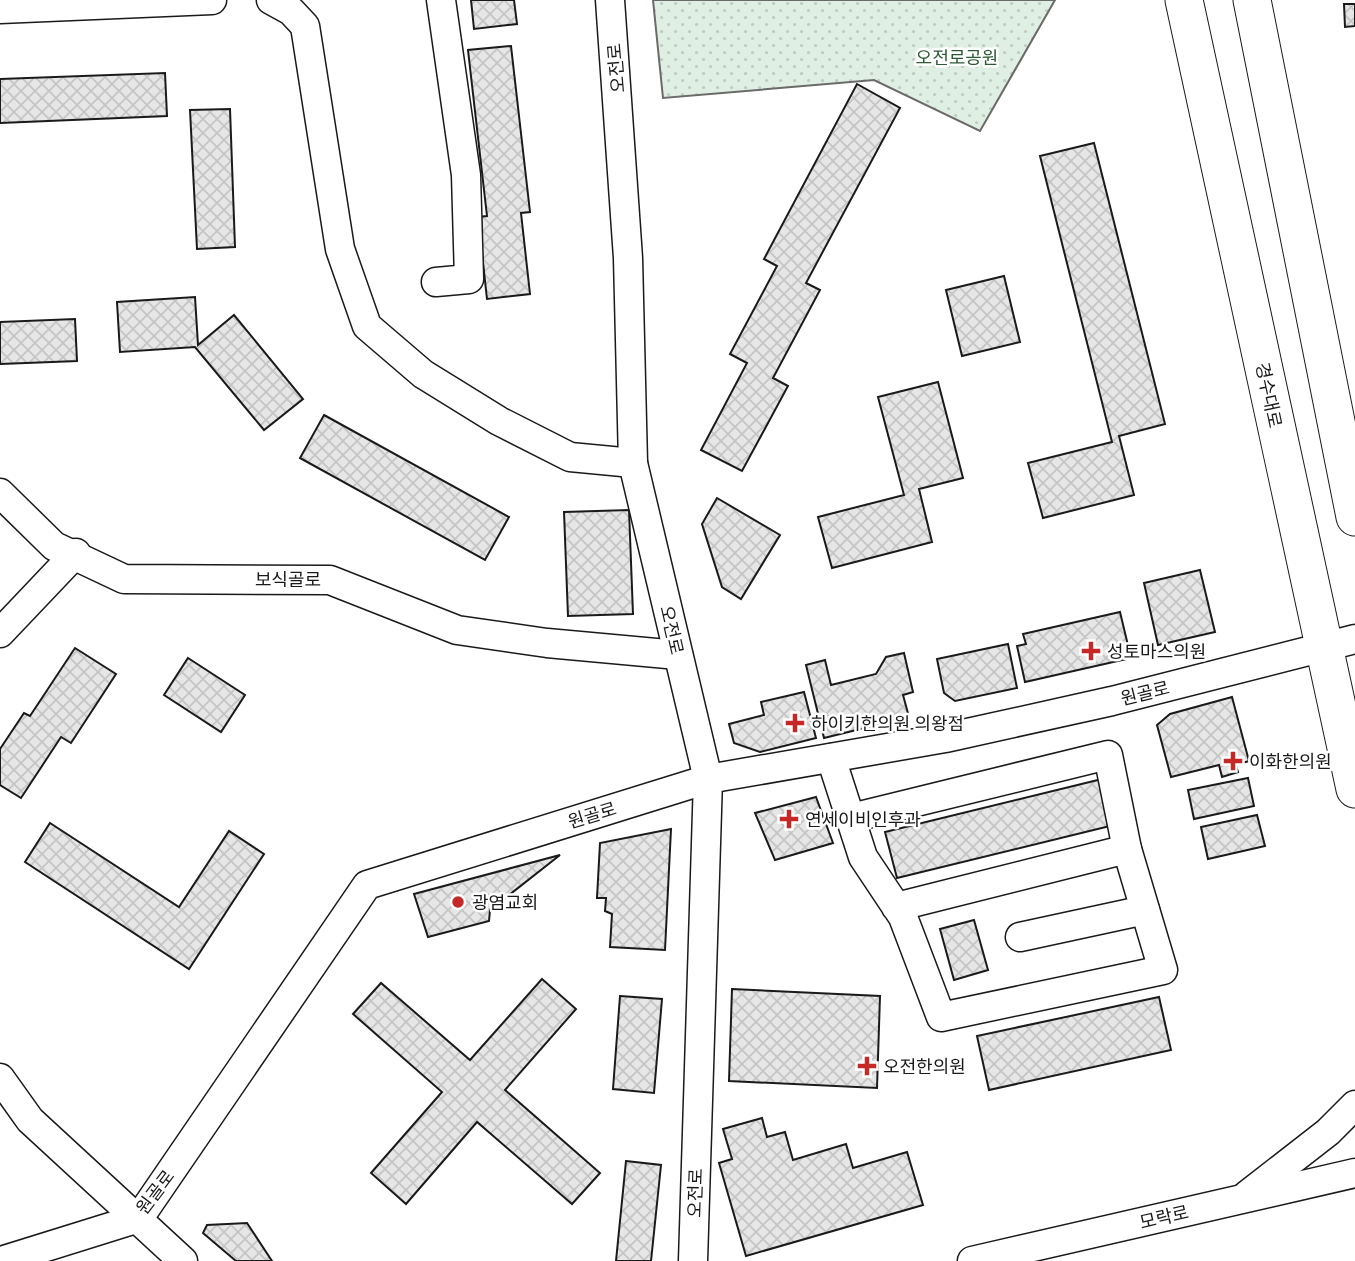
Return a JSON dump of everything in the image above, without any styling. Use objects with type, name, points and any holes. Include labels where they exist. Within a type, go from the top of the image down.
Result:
[{"type":"main road","name":"경수대로","points":[[1184,0],[1339,643],[1355,789]]},
{"type":"main road","points":[[1252,0],[1355,517]]},
{"type":"street","points":[[0,9],[212,0]]},
{"type":"street","points":[[271,0],[291,11],[305,26],[340,249],[368,326],[423,374],[499,422],[570,457],[634,463]]},
{"type":"street","points":[[436,282],[470,279],[466,175],[441,0]]},
{"type":"street","name":"오전로","points":[[610,0],[628,258],[634,463],[708,779],[694,1261]]},
{"type":"street","name":"보식골로","points":[[0,493],[54,546],[76,553],[93,566],[124,579],[330,579],[457,630],[547,643],[678,655]]},
{"type":"street","points":[[0,633],[76,553]]},
{"type":"street","name":"원골로","points":[[1,1261],[138,1218],[367,885],[708,779],[945,738],[1112,701],[1339,643]]},
{"type":"street","points":[[831,758],[863,857],[896,907],[941,1017],[1163,970],[1127,849],[1108,755],[851,818]]},
{"type":"street","points":[[896,907],[1127,849]]},
{"type":"street","points":[[1020,937],[1145,910]]},
{"type":"street","points":[[0,1078],[30,1120],[183,1261]]},
{"type":"street","points":[[1240,1200],[1328,1132],[1355,1105]]},
{"type":"street","name":"모락로","points":[[972,1261],[1355,1173]]},
{"type":"green space","name":"오전로공원","points":[[653,0],[1055,0],[980,131],[874,80],[663,98]]},
{"type":"building","points":[[471,0],[514,0],[517,24],[474,29]]},
{"type":"building","points":[[1344,4],[1355,4],[1355,26],[1345,27]]},
{"type":"building","points":[[511,46],[530,212],[521,213],[530,294],[487,299],[478,217],[487,216],[468,50]]},
{"type":"building","points":[[165,73],[167,116],[0,123],[0,79]]},
{"type":"building","points":[[857,84],[900,108],[806,283],[820,290],[773,378],[788,386],[742,471],[701,450],[747,363],[730,354],[777,266],[764,259]]},
{"type":"building","points":[[230,109],[235,247],[197,249],[190,110]]},
{"type":"building","points":[[1094,143],[1165,424],[1119,436],[1134,495],[1043,518],[1028,463],[1112,442],[1040,156]]},
{"type":"building","points":[[1004,276],[1020,342],[962,356],[946,290]]},
{"type":"building","points":[[195,297],[198,345],[234,315],[303,399],[264,430],[195,347],[120,352],[117,302]]},
{"type":"building","points":[[75,319],[77,361],[0,364],[0,322]]},
{"type":"building","points":[[938,382],[963,478],[919,489],[932,542],[832,568],[818,517],[904,495],[878,397]]},
{"type":"building","points":[[324,415],[509,517],[485,560],[300,458]]},
{"type":"building","points":[[717,498],[780,535],[741,599],[722,587],[702,524]]},
{"type":"building","points":[[629,510],[633,614],[568,616],[564,512]]},
{"type":"building","points":[[1200,570],[1215,632],[1158,645],[1144,583]]},
{"type":"building","points":[[1120,612],[1131,658],[1025,682],[1017,646],[1026,644],[1023,634]]},
{"type":"building","points":[[1008,644],[1017,688],[955,701],[944,693],[937,659]]},
{"type":"building","points":[[75,648],[116,674],[71,743],[61,737],[21,798],[0,785],[0,749],[24,713],[30,716]]},
{"type":"building","points":[[904,653],[913,692],[903,695],[909,717],[824,738],[806,665],[825,660],[831,685],[876,674],[886,657]]},
{"type":"building","points":[[188,658],[245,695],[221,732],[164,695]]},
{"type":"building","points":[[804,692],[816,738],[760,752],[734,743],[729,724],[764,715],[761,702]]},
{"type":"building","points":[[1232,697],[1249,761],[1236,765],[1238,772],[1222,777],[1219,765],[1171,777],[1157,725],[1170,714]]},
{"type":"building","points":[[1248,778],[1254,806],[1194,819],[1188,790]]},
{"type":"building","points":[[1102,779],[1114,825],[897,878],[885,832]]},
{"type":"building","points":[[816,797],[833,843],[775,860],[755,813]]},
{"type":"building","points":[[1257,815],[1265,846],[1208,859],[1201,827]]},
{"type":"building","points":[[50,823],[179,907],[229,831],[264,854],[189,969],[25,862]]},
{"type":"building","points":[[671,829],[665,950],[610,947],[612,914],[605,911],[606,898],[597,898],[600,843]]},
{"type":"building","name":"광염교회","points":[[560,855],[490,910],[489,921],[428,937],[414,894]]},
{"type":"building","points":[[974,920],[988,970],[954,980],[940,929]]},
{"type":"building","points":[[542,979],[576,1009],[505,1090],[600,1173],[572,1204],[477,1122],[406,1204],[371,1173],[442,1092],[353,1014],[381,983],[470,1060]]},
{"type":"building","points":[[732,989],[880,996],[877,1088],[729,1081]]},
{"type":"building","points":[[620,996],[662,999],[654,1093],[613,1089]]},
{"type":"building","points":[[1159,997],[1171,1050],[989,1090],[977,1036]]},
{"type":"building","points":[[762,1118],[767,1137],[785,1132],[793,1160],[846,1144],[853,1168],[907,1152],[923,1205],[746,1256],[719,1163],[732,1159],[723,1129]]},
{"type":"building","points":[[626,1161],[661,1165],[651,1261],[616,1261]]},
{"type":"building","points":[[247,1223],[272,1261],[236,1261],[203,1233],[207,1225]]},
{"type":"place","name":"성토마스의원","points":[[1091,651]]},
{"type":"place","name":"하이키한의원 의왕점","points":[[795,723]]},
{"type":"place","name":"이화한의원","points":[[1233,761]]},
{"type":"place","name":"연세이비인후과","points":[[789,819]]},
{"type":"place","name":"광염교회","points":[[458,902]]},
{"type":"place","name":"오전한의원","points":[[867,1066]]}]
